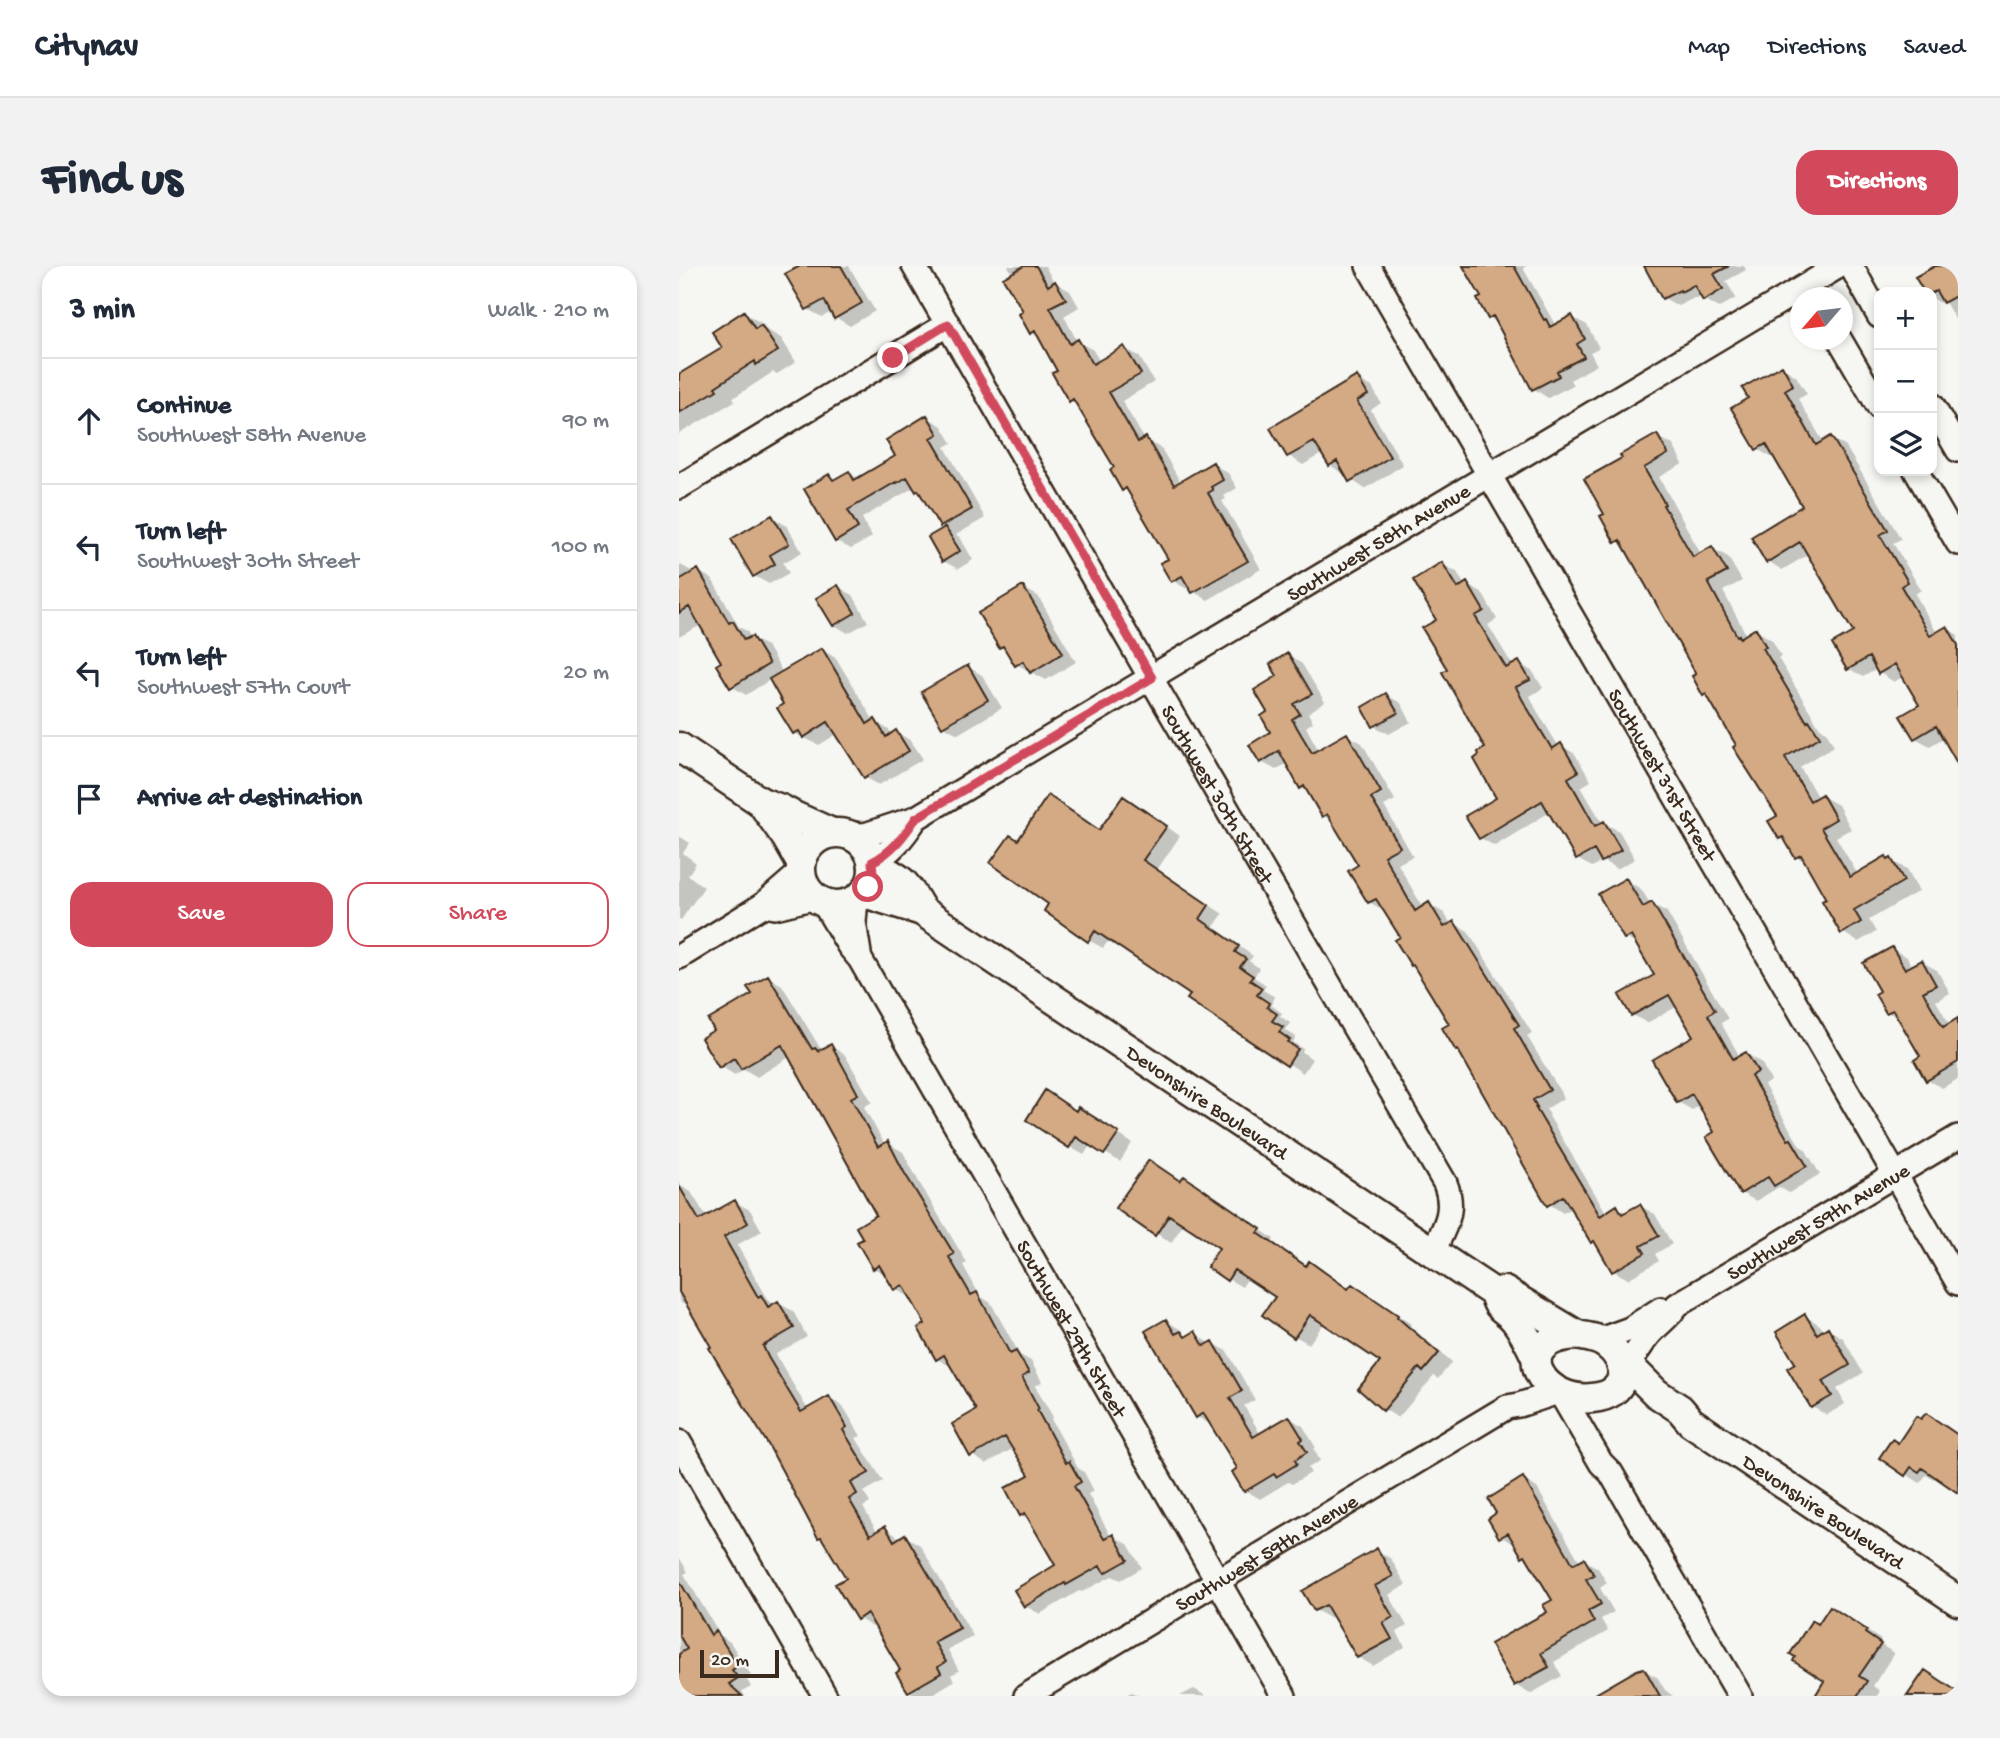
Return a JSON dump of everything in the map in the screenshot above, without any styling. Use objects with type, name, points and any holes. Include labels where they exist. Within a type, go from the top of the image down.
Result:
[{"type":"street","name":"Southwest 30th Street","points":[[914,266],[1445,1184],[1450,1195],[1449,1216],[1433,1251]]},
{"type":"street","name":"Southwest 31st Street","points":[[1368,266],[1958,1283]]},
{"type":"street","name":"Southwest 58th Avenue","points":[[840,834],[865,835],[916,818],[1807,282],[1839,266]]},
{"type":"street","points":[[1851,266],[1874,307]]},
{"type":"street","points":[[679,487],[948,324]]},
{"type":"street","points":[[1846,350],[1874,398]]},
{"type":"street","points":[[1937,413],[1958,450]]},
{"type":"street","points":[[1919,476],[1958,543]]},
{"type":"street","points":[[679,747],[761,802],[864,845],[870,853],[873,864],[871,881],[860,896],[840,905],[819,900],[775,907],[763,905]]},
{"type":"street","points":[[761,802],[801,868]]},
{"type":"street","name":"Southwest 58th Avenue","points":[[873,864],[905,834],[916,818]]},
{"type":"street","points":[[819,900],[803,882],[801,868],[804,852],[821,836],[840,834]]},
{"type":"street","name":"Devonshire Boulevard","points":[[873,864],[904,883],[922,912]]},
{"type":"street","points":[[679,957],[763,905],[801,868]]},
{"type":"street","name":"Devonshire Boulevard","points":[[860,896],[922,912],[1433,1251],[1494,1293],[1497,1304],[1512,1316],[1518,1325],[1536,1360]]},
{"type":"street","name":"Southwest 29th Street","points":[[860,896],[854,922],[860,959]]},
{"type":"street","name":"Southwest 29th Street","points":[[819,900],[860,959],[1284,1696]]},
{"type":"street","name":"Southwest 59th Avenue","points":[[1588,1338],[1630,1329],[1666,1306],[1677,1305],[1958,1138]]},
{"type":"street","name":"Devonshire Boulevard","points":[[1494,1293],[1504,1291],[1588,1338]]},
{"type":"street","name":"Southwest 59th Avenue","points":[[1623,1367],[1633,1359],[1649,1335],[1672,1314],[1677,1305]]},
{"type":"street","points":[[1559,1393],[1581,1398],[1604,1395],[1615,1390],[1623,1367],[1615,1351],[1588,1338],[1567,1336],[1541,1348],[1536,1360],[1545,1381],[1559,1393],[1601,1463],[1611,1474],[1740,1696]]},
{"type":"street","name":"Southwest 59th Avenue","points":[[1026,1696],[1507,1406],[1526,1384],[1536,1360]]},
{"type":"street","name":"Devonshire Boulevard","points":[[1623,1367],[1636,1373],[1656,1393],[1680,1409],[1691,1422],[1958,1601]]},
{"type":"street","name":"Southwest 59th Avenue","points":[[1507,1406],[1559,1393]]},
{"type":"street","points":[[1604,1395],[1595,1420],[1611,1462],[1611,1474]]},
{"type":"street","name":"Devonshire Boulevard","points":[[1604,1395],[1639,1399],[1677,1420],[1691,1422]]},
{"type":"street","points":[[679,1442],[825,1696]]},
{"type":"building","points":[[800,266],[841,266],[862,303],[834,319],[824,300],[806,310],[785,274]]},
{"type":"building","points":[[1024,266],[1036,266],[1048,286],[1055,281],[1066,299],[1050,307],[1070,344],[1078,339],[1093,364],[1124,346],[1141,374],[1109,392],[1138,442],[1146,437],[1174,485],[1213,462],[1223,480],[1211,487],[1213,490],[1208,493],[1248,561],[1192,593],[1182,576],[1171,582],[1160,563],[1168,559],[1126,488],[1122,491],[1110,470],[1114,467],[1073,399],[1069,402],[1052,373],[1057,371],[1035,331],[1030,334],[1019,314],[1023,311],[1003,278]]},
{"type":"building","points":[[1463,266],[1514,266],[1550,327],[1572,315],[1585,339],[1577,344],[1584,357],[1557,371],[1559,376],[1532,390],[1493,316],[1488,319],[1477,299],[1481,297]]},
{"type":"building","points":[[1644,266],[1729,266],[1714,274],[1723,289],[1703,301],[1694,285],[1662,299]]},
{"type":"building","points":[[1935,266],[1958,266],[1958,295],[1943,303],[1937,287],[1921,287],[1915,277]]},
{"type":"building","points":[[744,311],[755,329],[761,325],[778,351],[756,365],[755,361],[715,387],[717,390],[679,413],[679,374],[722,348],[712,332]]},
{"type":"building","points":[[1782,365],[1793,385],[1785,390],[1816,445],[1831,436],[1888,530],[1880,535],[1908,582],[1901,586],[1930,636],[1947,626],[1958,645],[1958,765],[1936,726],[1914,739],[1900,716],[1919,705],[1895,664],[1878,674],[1869,657],[1847,670],[1832,644],[1853,632],[1800,542],[1766,563],[1751,537],[1802,506],[1766,444],[1756,450],[1731,408],[1748,398],[1742,388]]},
{"type":"building","points":[[1357,376],[1368,395],[1357,401],[1390,457],[1349,482],[1337,461],[1329,466],[1314,442],[1287,457],[1270,428]]},
{"type":"building","points":[[927,415],[938,434],[931,438],[972,509],[940,527],[907,477],[848,510],[858,528],[835,542],[804,489],[829,474],[833,480],[849,471],[854,480],[895,456],[886,440]]},
{"type":"building","points":[[1657,434],[1668,454],[1644,468],[1665,504],[1663,505],[1693,557],[1712,546],[1727,572],[1708,582],[1737,636],[1740,638],[1756,628],[1766,647],[1763,648],[1807,722],[1809,720],[1820,737],[1785,757],[1810,801],[1822,794],[1836,819],[1821,828],[1850,877],[1886,856],[1888,860],[1891,858],[1904,881],[1854,910],[1861,922],[1841,934],[1822,901],[1826,899],[1801,855],[1795,858],[1783,837],[1779,839],[1768,821],[1777,816],[1733,747],[1736,745],[1706,694],[1703,696],[1692,676],[1696,674],[1620,540],[1615,543],[1600,516],[1604,514],[1584,479]]},
{"type":"building","points":[[772,515],[789,544],[770,555],[775,564],[753,577],[731,539]]},
{"type":"building","points":[[945,527],[960,551],[942,562],[928,537]]},
{"type":"building","points":[[1442,562],[1458,588],[1467,582],[1484,611],[1475,616],[1506,668],[1519,661],[1530,680],[1516,687],[1522,699],[1552,749],[1561,743],[1578,772],[1568,778],[1595,826],[1604,821],[1621,850],[1601,862],[1594,850],[1576,860],[1542,801],[1479,839],[1465,816],[1496,798],[1474,759],[1479,755],[1478,752],[1485,748],[1442,672],[1447,669],[1422,628],[1436,620],[1413,580]]},
{"type":"building","points":[[698,569],[729,623],[733,621],[744,640],[752,636],[769,664],[730,688],[716,665],[721,662],[689,607],[679,613],[679,580]]},
{"type":"building","points":[[838,585],[855,613],[833,626],[816,598]]},
{"type":"building","points":[[1023,586],[1063,653],[1030,673],[1023,661],[1015,666],[1003,646],[999,648],[978,613]]},
{"type":"building","points":[[822,648],[867,724],[875,719],[886,737],[896,730],[909,751],[864,778],[828,722],[803,738],[799,731],[793,734],[777,708],[783,704],[769,679]]},
{"type":"building","points":[[1288,653],[1312,694],[1294,704],[1300,714],[1292,719],[1312,753],[1347,733],[1381,792],[1371,798],[1400,847],[1384,856],[1415,911],[1429,902],[1444,927],[1454,921],[1519,1025],[1514,1028],[1550,1090],[1533,1100],[1535,1107],[1600,1216],[1617,1205],[1622,1214],[1640,1204],[1659,1236],[1641,1246],[1645,1253],[1612,1272],[1563,1196],[1547,1206],[1458,1050],[1456,1051],[1442,1028],[1449,1024],[1395,940],[1400,937],[1376,899],[1368,903],[1348,871],[1358,865],[1327,814],[1322,817],[1304,786],[1300,789],[1279,751],[1260,763],[1249,745],[1270,732],[1261,716],[1267,712],[1254,690],[1277,676],[1270,664]]},
{"type":"building","points":[[968,665],[988,700],[942,727],[921,692]]},
{"type":"building","points":[[1386,693],[1398,713],[1373,727],[1362,707]]},
{"type":"building","points":[[1048,795],[1099,830],[1123,796],[1167,826],[1143,860],[1209,905],[1200,919],[1239,946],[1235,952],[1246,959],[1240,967],[1253,976],[1250,980],[1262,988],[1257,995],[1269,1003],[1267,1007],[1277,1014],[1272,1021],[1283,1027],[1279,1032],[1298,1049],[1287,1066],[1187,999],[1190,995],[1095,931],[1088,942],[1044,911],[1048,904],[990,863],[1010,835],[1018,840]]},
{"type":"building","points":[[1626,878],[1643,907],[1652,902],[1715,1010],[1708,1015],[1733,1059],[1746,1052],[1758,1072],[1751,1076],[1788,1140],[1791,1139],[1807,1166],[1774,1186],[1768,1177],[1740,1194],[1706,1137],[1714,1132],[1692,1094],[1677,1103],[1652,1060],[1693,1036],[1669,995],[1631,1016],[1619,995],[1654,975],[1631,936],[1624,939],[1598,894]]},
{"type":"building","points":[[1892,947],[1905,969],[1922,960],[1936,985],[1923,992],[1943,1027],[1958,1018],[1958,1062],[1926,1081],[1914,1060],[1920,1056],[1893,1010],[1886,1013],[1875,994],[1879,991],[1863,963]]},
{"type":"building","points":[[768,975],[812,1049],[816,1048],[818,1051],[831,1044],[858,1094],[851,1098],[878,1147],[888,1141],[954,1254],[949,1257],[971,1295],[977,1292],[1010,1354],[1016,1351],[1029,1373],[1022,1377],[1039,1409],[1037,1410],[1066,1463],[1069,1461],[1081,1482],[1074,1486],[1104,1539],[1113,1534],[1128,1560],[1105,1573],[1100,1566],[1024,1607],[1014,1590],[1055,1565],[1025,1513],[1020,1516],[1005,1488],[1029,1475],[1005,1437],[970,1457],[952,1424],[976,1410],[944,1355],[936,1360],[918,1328],[925,1324],[903,1285],[894,1290],[879,1265],[873,1269],[857,1242],[863,1239],[856,1227],[876,1215],[782,1045],[741,1069],[734,1058],[719,1068],[701,1038],[714,1030],[708,1020],[752,994],[747,987]]},
{"type":"building","points":[[1045,1090],[1076,1111],[1078,1107],[1119,1133],[1104,1155],[1076,1137],[1069,1148],[1026,1120]]},
{"type":"building","points":[[1149,1160],[1180,1181],[1184,1176],[1261,1229],[1258,1233],[1306,1266],[1309,1261],[1348,1289],[1352,1284],[1398,1315],[1397,1317],[1439,1353],[1423,1372],[1419,1368],[1383,1411],[1358,1389],[1380,1362],[1310,1315],[1294,1338],[1262,1315],[1275,1297],[1234,1270],[1227,1281],[1207,1267],[1219,1248],[1169,1215],[1155,1236],[1115,1208]]},
{"type":"building","points":[[679,1186],[699,1220],[735,1200],[748,1223],[724,1237],[758,1297],[761,1295],[768,1307],[778,1301],[794,1328],[763,1346],[768,1357],[801,1412],[829,1396],[847,1427],[843,1430],[869,1473],[851,1483],[857,1494],[849,1499],[870,1535],[885,1526],[894,1541],[905,1534],[960,1628],[934,1642],[946,1662],[938,1667],[941,1673],[908,1692],[896,1673],[900,1670],[867,1613],[857,1620],[835,1584],[846,1578],[821,1537],[818,1538],[769,1446],[709,1348],[711,1347],[679,1292]]},
{"type":"building","points":[[1805,1314],[1817,1334],[1828,1327],[1850,1365],[1823,1381],[1832,1396],[1811,1408],[1787,1368],[1795,1363],[1776,1332]]},
{"type":"building","points":[[1166,1319],[1175,1334],[1181,1331],[1185,1337],[1195,1331],[1204,1346],[1213,1341],[1242,1391],[1230,1398],[1253,1437],[1289,1416],[1303,1439],[1300,1441],[1307,1452],[1295,1460],[1297,1464],[1244,1492],[1232,1472],[1237,1468],[1203,1413],[1196,1418],[1145,1331]]},
{"type":"building","points":[[1926,1413],[1958,1435],[1958,1493],[1922,1468],[1919,1472],[1911,1467],[1905,1476],[1879,1458],[1892,1439],[1898,1443],[1916,1416],[1921,1419]]},
{"type":"building","points":[[1523,1477],[1573,1564],[1584,1558],[1594,1575],[1586,1579],[1601,1604],[1588,1611],[1594,1622],[1541,1653],[1549,1667],[1514,1686],[1490,1644],[1547,1612],[1543,1605],[1552,1600],[1525,1555],[1522,1557],[1508,1533],[1499,1538],[1488,1519],[1496,1513],[1488,1499]]},
{"type":"building","points":[[1377,1548],[1393,1576],[1375,1586],[1393,1617],[1383,1623],[1392,1639],[1357,1658],[1326,1605],[1314,1611],[1302,1591]]},
{"type":"building","points":[[679,1580],[711,1635],[716,1631],[738,1666],[732,1670],[738,1678],[729,1684],[742,1696],[679,1696],[679,1654],[687,1649],[679,1635]]},
{"type":"building","points":[[1830,1606],[1867,1630],[1865,1633],[1881,1644],[1859,1676],[1867,1681],[1857,1696],[1815,1696],[1824,1681],[1793,1661],[1795,1657],[1790,1654],[1812,1620],[1818,1624]]},
{"type":"building","points":[[1644,1668],[1660,1696],[1592,1696],[1637,1670]]},
{"type":"building","points":[[1925,1670],[1958,1692],[1958,1696],[1907,1696]]},
{"type":"route","points":[[868,887],[873,873],[872,862],[885,855],[916,818],[1152,678],[948,324],[893,358]]}]
